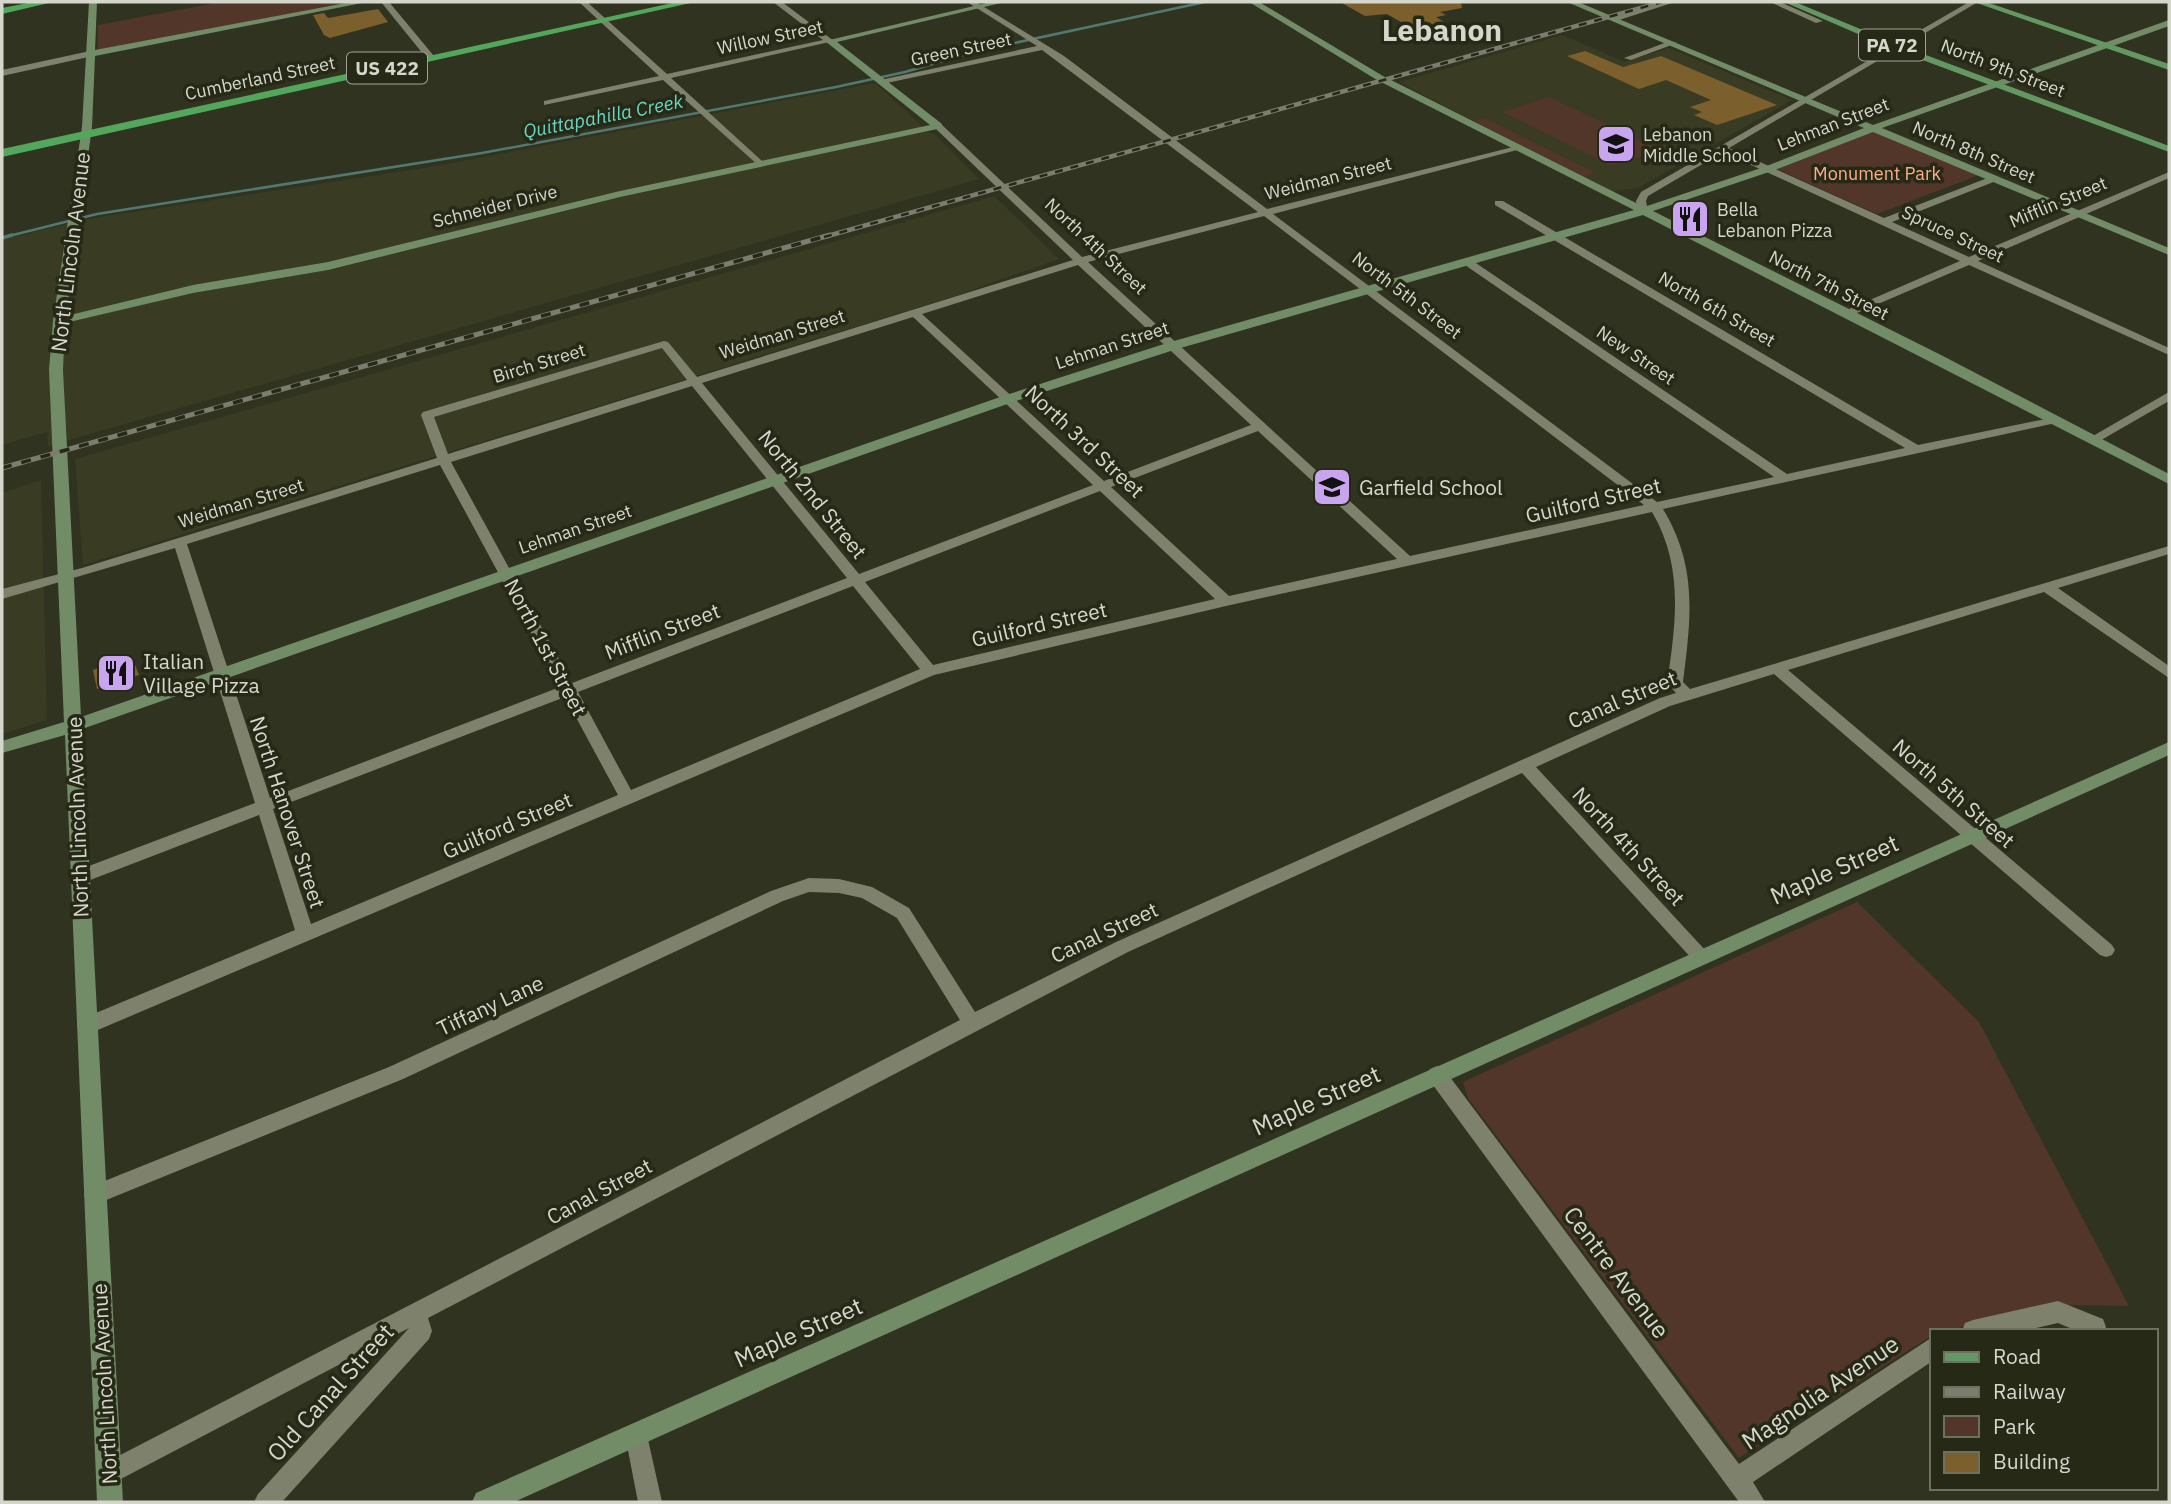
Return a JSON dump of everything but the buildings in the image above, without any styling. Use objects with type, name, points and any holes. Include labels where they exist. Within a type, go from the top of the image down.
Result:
[{"type":"highway","points":[[2,11],[48,2]]},
{"type":"highway","name":"Cumberland Street","points":[[84,134],[690,2]]},
{"type":"highway","name":"US 422","points":[[2,153],[84,134]]},
{"type":"main road","name":"North Lincoln Avenue","points":[[93,2],[76,219],[59,321],[56,370],[110,1502]]},
{"type":"main road","points":[[90,54],[363,2]]},
{"type":"main road","name":"Willow Street","points":[[830,41],[975,4],[1001,2]]},
{"type":"main road","name":"North 7th Street","points":[[1252,2],[1380,78],[1514,148],[1643,211],[2169,480]]},
{"type":"main road","name":"North 8th Street","points":[[1571,2],[2169,252]]},
{"type":"main road","name":"North 9th Street","points":[[1788,2],[1896,47],[2169,149]]},
{"type":"main road","points":[[1976,2],[2169,67]]},
{"type":"main road","name":"Lehman Street","points":[[2,747],[73,726],[223,674],[1008,398],[1172,346],[1643,211],[1768,169],[1873,128],[2110,47],[2169,23]]},
{"type":"main road","name":"North 4th Street","points":[[830,41],[939,126]]},
{"type":"main road","name":"Schneider Drive","points":[[59,321],[193,289],[328,266],[758,163],[939,126]]},
{"type":"main road","name":"Maple Street","points":[[485,1502],[2169,748]]},
{"type":"street","points":[[385,2],[431,58]]},
{"type":"street","points":[[583,2],[758,163]]},
{"type":"street","name":"North 4th Street","points":[[777,2],[830,41]]},
{"type":"street","points":[[1613,19],[1671,2]]},
{"type":"street","points":[[1774,2],[1819,21]]},
{"type":"street","points":[[1643,211],[1641,201],[1644,194],[1976,2]]},
{"type":"street","name":"North 5th Street","points":[[975,4],[1041,45],[1269,213],[1656,508],[1681,559],[1685,608],[1675,684],[1686,695]]},
{"type":"street","name":"Willow Street","points":[[547,103],[830,41]]},
{"type":"street","points":[[1628,58],[1673,43]]},
{"type":"street","name":"Green Street","points":[[881,79],[1041,45]]},
{"type":"street","points":[[2,73],[90,54]]},
{"type":"street","name":"North 4th Street","points":[[939,126],[1080,261],[1408,562]]},
{"type":"street","name":"Weidman Street","points":[[2,594],[67,577],[1080,261],[1514,148]]},
{"type":"street","name":"Spruce Street","points":[[1721,148],[2169,352]]},
{"type":"street","name":"Mifflin Street","points":[[1846,314],[2169,175]]},
{"type":"street","points":[[1884,222],[1993,179]]},
{"type":"street","name":"North 6th Street","points":[[1499,203],[1915,449]]},
{"type":"street","name":"New Street","points":[[1466,261],[1786,479]]},
{"type":"street","name":"North 3rd Street","points":[[915,313],[1226,601]]},
{"type":"street","name":"North 2nd Street","points":[[664,344],[930,671]]},
{"type":"street","name":"Birch Street","points":[[425,417],[664,344]]},
{"type":"street","points":[[2091,440],[2169,397]]},
{"type":"street","name":"North 1st Street","points":[[425,417],[444,460],[627,797]]},
{"type":"street","name":"Guilford Street","points":[[86,1026],[930,671],[1226,601],[2051,420]]},
{"type":"street","name":"Mifflin Street","points":[[79,877],[855,578],[1259,426]]},
{"type":"street","name":"North Hanover Street","points":[[180,542],[305,934]]},
{"type":"street","name":"Canal Street","points":[[108,1473],[971,1022],[1122,947],[1525,766],[1686,695],[2169,550]]},
{"type":"street","points":[[2046,587],[2169,673]]},
{"type":"street","name":"North 5th Street","points":[[1776,668],[2106,950]]},
{"type":"street","name":"North 4th Street","points":[[1525,766],[1700,956]]},
{"type":"street","name":"Tiffany Lane","points":[[94,1195],[397,1073],[777,895],[809,885],[839,886],[866,892],[903,912],[971,1022]]},
{"type":"street","name":"Centre Avenue","points":[[1437,1075],[1753,1502]]},
{"type":"street","points":[[1982,1329],[2058,1312],[2095,1327]]},
{"type":"street","name":"Old Canal Street","points":[[266,1502],[421,1331],[415,1313]]},
{"type":"street","name":"Magnolia Avenue","points":[[1737,1479],[1930,1350]]},
{"type":"street","points":[[636,1434],[650,1502]]},
{"type":"shaded area","name":"Lebanon Middle School","points":[[1562,35],[1625,62],[1669,48],[1792,100],[1638,188],[1609,192],[1399,82]]},
{"type":"shaded area","points":[[875,83],[930,133],[935,134],[979,179],[48,446],[47,432],[2,445],[2,240],[87,219],[430,167]]},
{"type":"shaded area","points":[[994,196],[1059,259],[955,296],[83,565],[75,459]]},
{"type":"shaded area","points":[[41,480],[47,720],[2,734],[2,493]]},
{"type":"green space","points":[[221,2],[353,2],[98,50],[98,25]]},
{"type":"green space","points":[[1549,97],[1661,150],[1612,166],[1502,112]]},
{"type":"green space","points":[[1485,118],[1594,172],[1584,177],[1474,121]]},
{"type":"green space","name":"Monument Park","points":[[1874,131],[1979,175],[1877,214],[1775,168]]},
{"type":"green space","points":[[1857,902],[1979,1022],[2129,1306],[2063,1305],[1953,1329],[1930,1329],[1930,1337],[1739,1458],[1468,1098],[1463,1082]]},
{"type":"waterway","name":"Quittapahilla Creek","points":[[7,236],[97,214],[482,153],[836,87],[905,72],[977,51],[1205,2]]},
{"type":"waterway","name":"Quittapahilla Creek","points":[[7,236],[12,235]]},
{"type":"waterway","name":"Quittapahilla Creek","points":[[2,238],[7,236]]},
{"type":"railway","points":[[824,237],[1662,2]]},
{"type":"railway","points":[[2,468],[830,235]]},
{"type":"place","name":"Lebanon Middle School","points":[[1616,144]]},
{"type":"place","name":"Bella Lebanon Pizza","points":[[1690,219]]},
{"type":"place","name":"Garfield School","points":[[1332,487]]},
{"type":"place","name":"Italian Village Pizza","points":[[116,673]]},
{"type":"district","name":"Lebanon","points":[[1442,29]]}]
